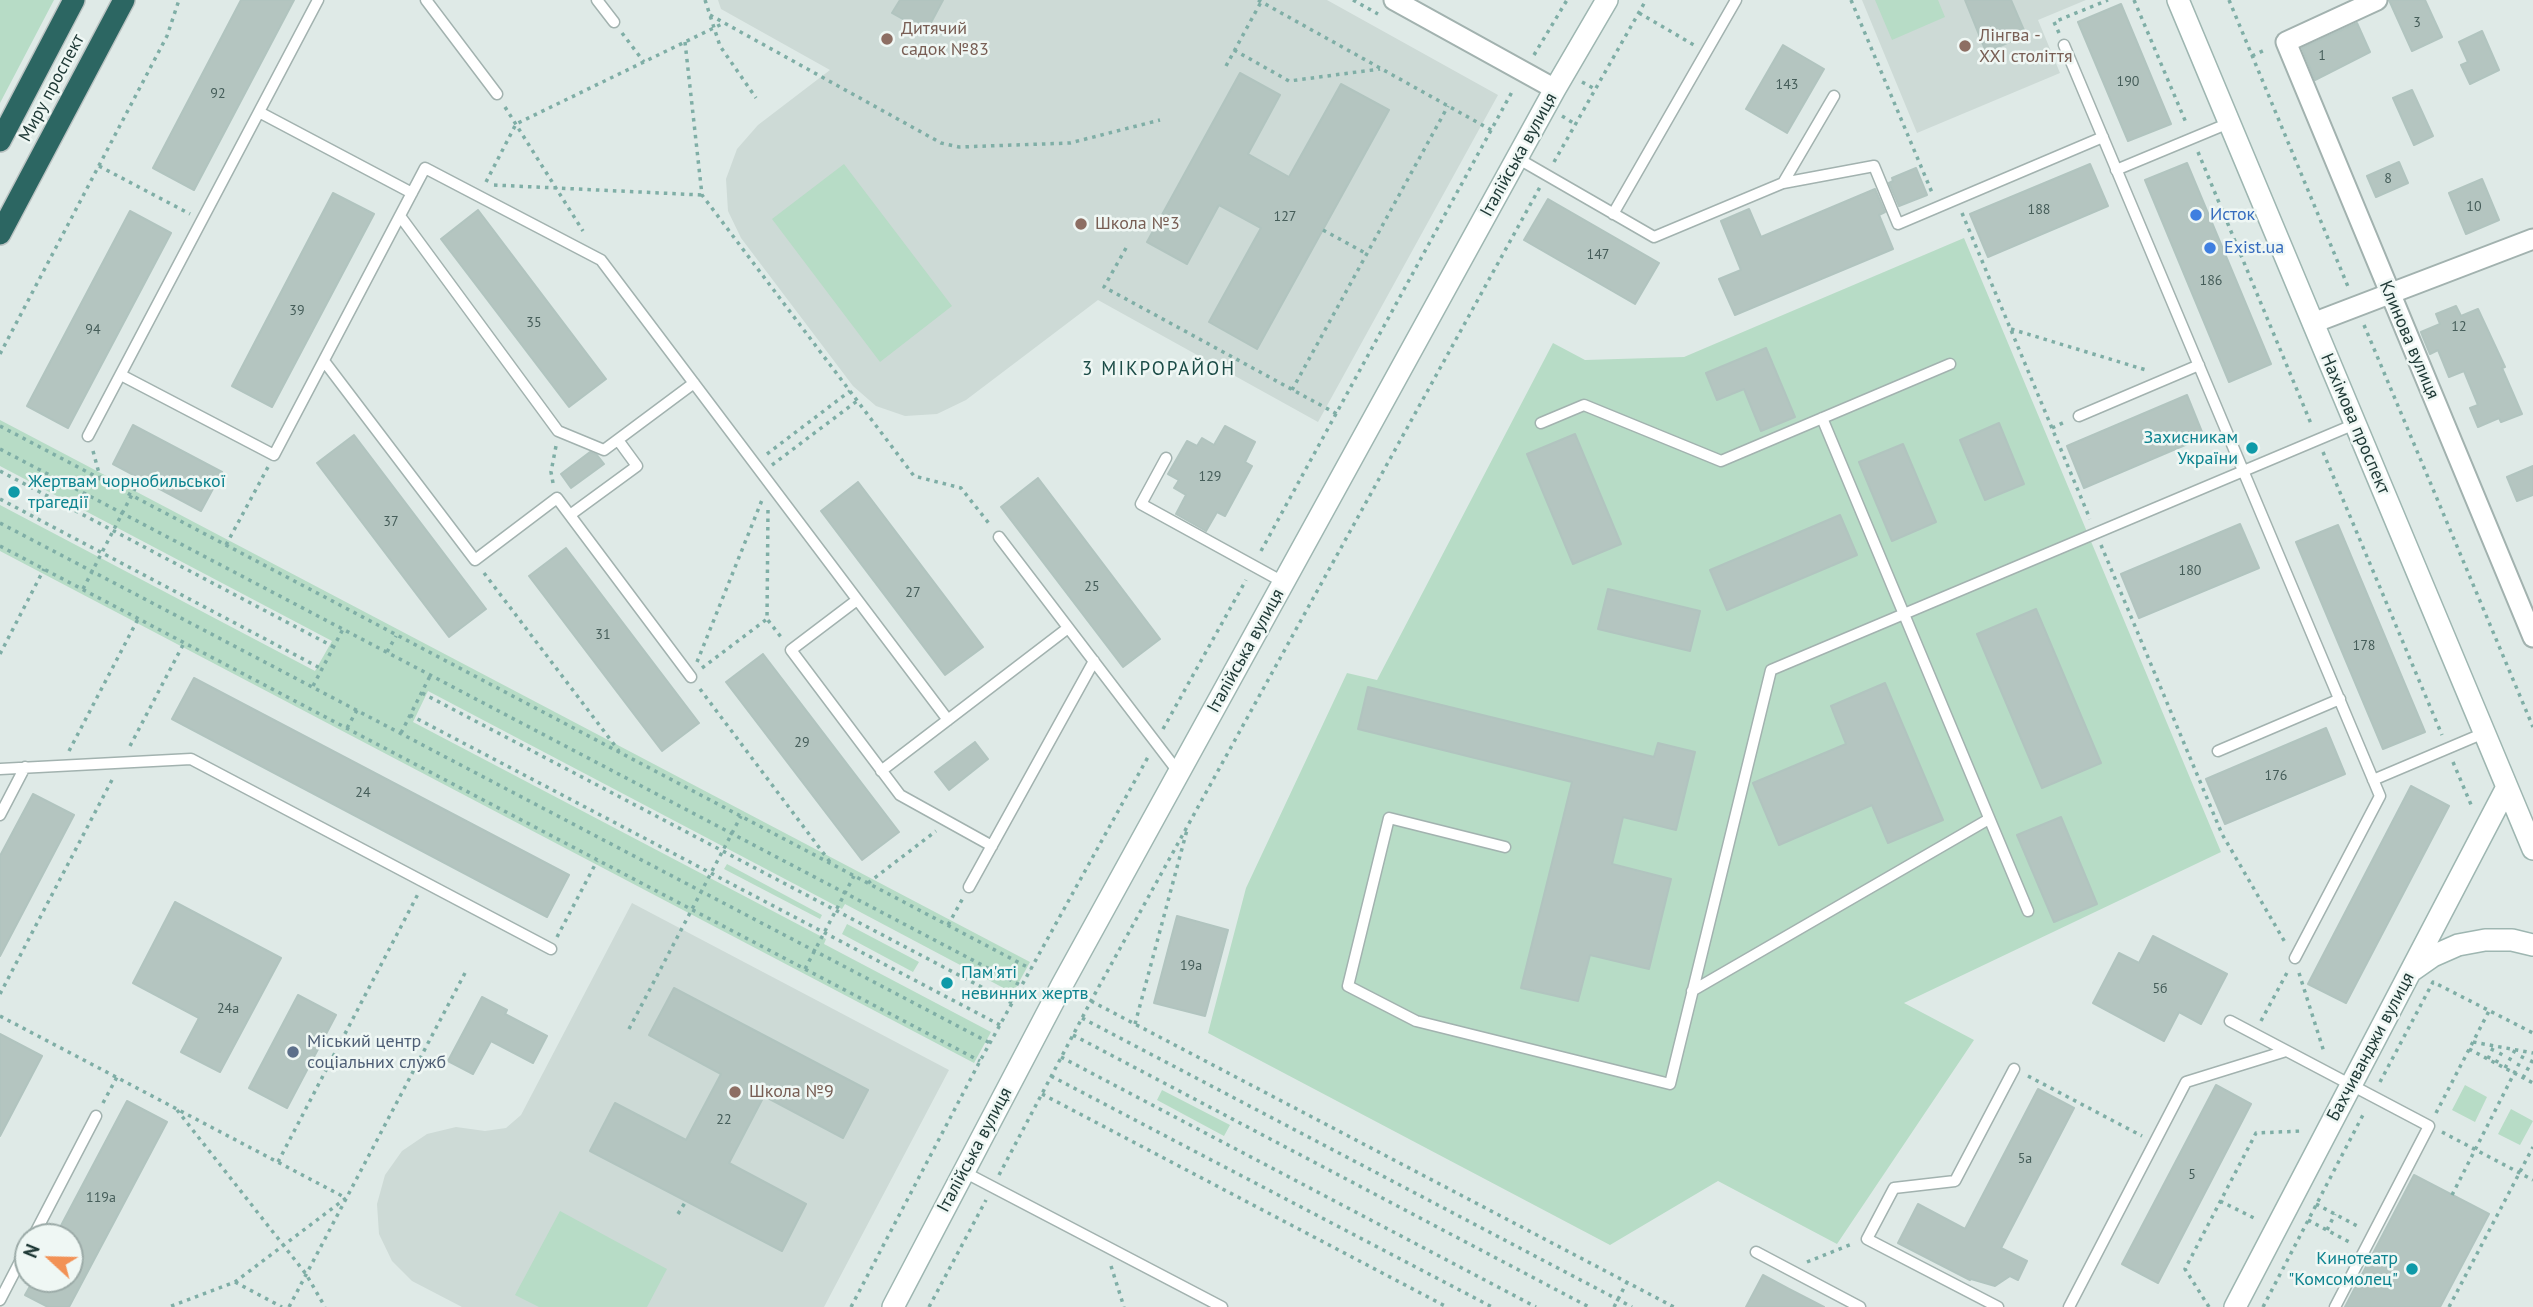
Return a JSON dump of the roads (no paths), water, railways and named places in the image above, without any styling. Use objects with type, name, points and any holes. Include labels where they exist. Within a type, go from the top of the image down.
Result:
[{"type":"highway","name":"Миру проспект","points":[[0,141],[75,0]]},
{"type":"highway","name":"Миру проспект","points":[[0,234],[124,0]]},
{"type":"street","points":[[1394,0],[1555,89]]},
{"type":"street","name":"Італійська вулиця","points":[[892,1307],[1062,985],[1555,89],[1607,0]]},
{"type":"street","name":"Нахімова проспект","points":[[2178,0],[2533,849]]},
{"type":"street","name":"Клинова вулиця","points":[[2377,0],[2286,42],[2533,637]]},
{"type":"street","points":[[2313,323],[2533,239]]},
{"type":"street","name":"Бахчиванджи вулиця","points":[[2235,1307],[2507,787]]},
{"type":"street","points":[[2411,971],[2433,956],[2458,945],[2485,940],[2512,940],[2533,945]]},
{"type":"lane","points":[[88,436],[318,0]]},
{"type":"lane","points":[[426,0],[497,94]]},
{"type":"lane","points":[[597,0],[614,22]]},
{"type":"lane","points":[[1613,214],[1737,0]]},
{"type":"lane","points":[[2064,45],[2380,796],[2295,958]]},
{"type":"lane","points":[[1783,183],[1834,96]]},
{"type":"lane","points":[[259,112],[412,192]]},
{"type":"lane","points":[[2116,170],[2229,122]]},
{"type":"lane","points":[[1517,158],[1654,237],[1783,183],[1874,166],[1898,224],[2103,138]]},
{"type":"lane","points":[[121,375],[274,456],[425,168],[601,260],[948,720]]},
{"type":"lane","points":[[400,216],[558,431],[604,450],[694,383]]},
{"type":"lane","points":[[324,361],[475,560],[557,498],[691,677]]},
{"type":"lane","points":[[1541,423],[1584,405],[1721,461],[1950,364]]},
{"type":"lane","points":[[2079,416],[2199,365]]},
{"type":"lane","points":[[1822,418],[2028,911]]},
{"type":"lane","points":[[1505,847],[1389,818],[1348,986],[1416,1021],[1670,1084],[1771,670],[2355,424]]},
{"type":"lane","points":[[569,515],[637,466],[618,440]]},
{"type":"lane","points":[[1166,458],[1141,504],[1283,583]]},
{"type":"lane","points":[[999,537],[1178,774]]},
{"type":"lane","points":[[857,600],[791,650],[900,795],[992,846]]},
{"type":"lane","points":[[881,771],[1068,628]]},
{"type":"lane","points":[[969,887],[1094,661]]},
{"type":"lane","points":[[2218,751],[2340,699]]},
{"type":"lane","points":[[2373,779],[2484,733]]},
{"type":"lane","points":[[0,769],[191,759],[551,948]]},
{"type":"lane","points":[[0,815],[25,767]]},
{"type":"lane","points":[[1692,991],[1989,818]]},
{"type":"lane","points":[[2230,1021],[2430,1126],[2335,1307]]},
{"type":"lane","points":[[2069,1307],[2186,1082],[2286,1051]]},
{"type":"lane","points":[[1998,1307],[1867,1239],[1894,1188],[1955,1181],[2014,1069]]},
{"type":"lane","points":[[40,1223],[96,1116]]},
{"type":"lane","points":[[964,1172],[1222,1307]]},
{"type":"lane","points":[[1756,1252],[1860,1307]]},
{"type":"lane","points":[[0,1300],[14,1273]]},
{"type":"place","name":"Дитячий садок №83","points":[[887,39]]},
{"type":"place","name":"Лінгва - XXI століття","points":[[1965,46]]},
{"type":"place","name":"Исток","points":[[2196,215]]},
{"type":"place","name":"Школа №3","points":[[1081,224]]},
{"type":"place","name":"Exist.ua","points":[[2210,248]]},
{"type":"place","name":"Захисникам України","points":[[2252,448]]},
{"type":"place","name":"Жертвам чорнобильської трагедії","points":[[14,492]]},
{"type":"place","name":"Пам'яті невинних жертв","points":[[947,983]]},
{"type":"place","name":"Міський центр соціальних служб","points":[[293,1052]]},
{"type":"place","name":"Школа №9","points":[[735,1092]]},
{"type":"place","name":"Кинотеатр \"Комсомолец\"","points":[[2412,1269]]},
{"type":"district","name":"3 МІКРОРАЙОН","points":[[1159,370]]}]
